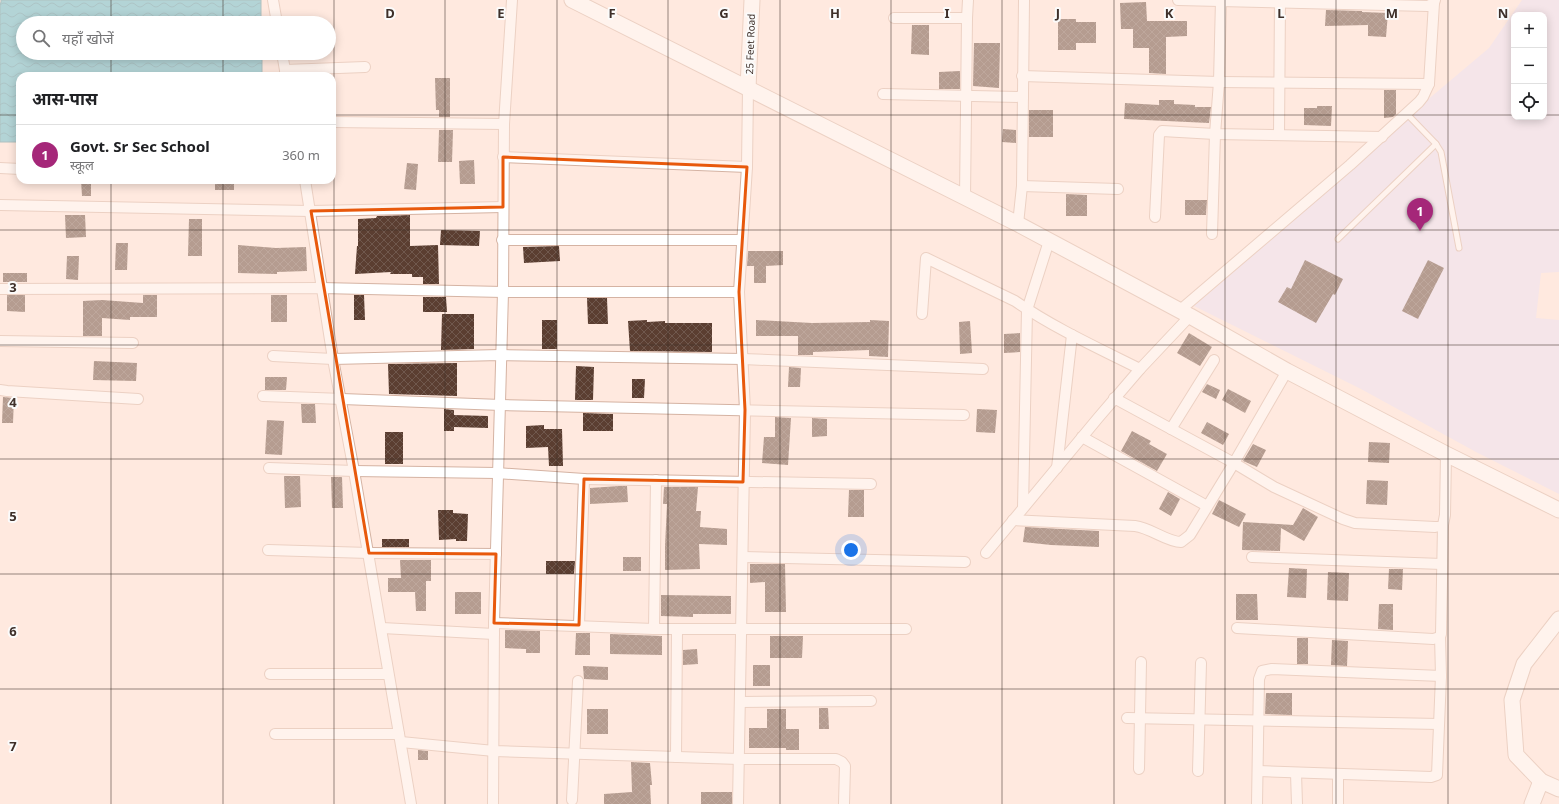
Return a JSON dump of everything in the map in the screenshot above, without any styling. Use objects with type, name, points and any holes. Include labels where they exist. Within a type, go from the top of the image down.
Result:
[{"type":"street","points":[[273,0],[276,16]]},
{"type":"street","points":[[493,804],[494,623],[497,473],[501,405],[500,355],[503,292],[502,240],[504,124],[512,0]]},
{"type":"street","points":[[572,0],[1018,224],[1287,370],[1446,454],[1559,510]]},
{"type":"street","name":"25 Feet Road","points":[[748,88],[752,0]]},
{"type":"street","points":[[965,198],[968,0]]},
{"type":"street","points":[[1018,224],[1022,186],[1024,0]]},
{"type":"street","points":[[1178,0],[1280,1],[1428,6],[1435,1]]},
{"type":"street","points":[[1212,234],[1215,134],[1219,82],[1220,0]]},
{"type":"street","points":[[1279,135],[1280,1]]},
{"type":"street","points":[[986,553],[1114,398],[1140,369],[1184,314],[1382,137],[1423,97],[1429,84],[1435,1]]},
{"type":"street","points":[[894,18],[967,18]]},
{"type":"street","points":[[283,60],[286,72]]},
{"type":"street","points":[[299,72],[365,67]]},
{"type":"street","points":[[1022,76],[1219,82],[1429,84]]},
{"type":"street","points":[[738,804],[745,410],[739,292],[747,167],[748,88]]},
{"type":"street","points":[[883,94],[1023,97]]},
{"type":"street","points":[[336,122],[504,124]]},
{"type":"street","points":[[1155,217],[1160,132],[1162,131],[1215,134],[1382,137]]},
{"type":"street","points":[[504,157],[747,167]]},
{"type":"street","points":[[0,168],[16,169]]},
{"type":"street","points":[[306,184],[333,359],[369,553],[382,628],[388,674],[411,804]]},
{"type":"street","points":[[1022,186],[1118,188]]},
{"type":"street","points":[[0,204],[311,211],[503,207]]},
{"type":"street","points":[[502,240],[742,240]]},
{"type":"street","points":[[1023,507],[1027,310],[1050,241]]},
{"type":"street","points":[[922,314],[926,258],[1015,301],[1027,310],[1072,335],[1140,369]]},
{"type":"street","points":[[0,289],[321,288],[503,292],[739,292]]},
{"type":"street","points":[[1057,468],[1072,335]]},
{"type":"street","points":[[0,341],[133,343]]},
{"type":"street","points":[[273,356],[333,359],[500,355],[743,359],[983,369]]},
{"type":"street","points":[[1171,429],[1214,360]]},
{"type":"street","points":[[1014,520],[1135,526],[1149,529],[1179,542],[1184,540],[1190,535],[1234,463],[1287,370]]},
{"type":"street","points":[[0,390],[138,399]]},
{"type":"street","points":[[263,396],[501,405],[964,415]]},
{"type":"street","points":[[1114,398],[1234,463],[1274,487],[1351,522],[1435,527],[1443,525]]},
{"type":"street","points":[[1082,437],[1207,506]]},
{"type":"street","points":[[1258,771],[1431,777],[1435,776],[1438,771],[1441,676],[1440,636],[1446,454]]},
{"type":"street","points":[[269,468],[497,473],[584,479],[871,484]]},
{"type":"street","points":[[579,625],[584,479]]},
{"type":"street","points":[[654,629],[656,480]]},
{"type":"street","points":[[268,550],[369,553],[496,554]]},
{"type":"street","points":[[743,557],[965,562]]},
{"type":"street","points":[[1252,557],[1442,564]]},
{"type":"street","points":[[1559,619],[1524,664],[1512,700],[1516,755],[1541,781],[1559,789]]},
{"type":"street","points":[[494,623],[654,629],[906,629]]},
{"type":"street","points":[[382,628],[494,634]]},
{"type":"street","points":[[1237,628],[1433,639],[1440,636]]},
{"type":"street","points":[[676,757],[677,629]]},
{"type":"street","points":[[1139,769],[1141,662]]},
{"type":"street","points":[[1198,771],[1201,663]]},
{"type":"street","points":[[1257,804],[1259,679],[1260,674],[1264,670],[1441,676]]},
{"type":"street","points":[[270,674],[388,674]]},
{"type":"street","points":[[572,800],[578,681]]},
{"type":"street","points":[[740,702],[871,701]]},
{"type":"street","points":[[1127,718],[1258,722],[1439,724]]},
{"type":"street","points":[[275,734],[400,738],[494,751],[739,759],[839,760],[844,763],[845,766],[844,804]]},
{"type":"street","points":[[1296,773],[1297,804]]},
{"type":"street","points":[[1338,774],[1338,804]]},
{"type":"street","points":[[1532,804],[1541,781]]},
{"type":"lane","points":[[1407,114],[1436,144],[1443,160],[1459,248]]},
{"type":"lane","points":[[1338,239],[1436,144]]},
{"type":"highlighted area","points":[[503,157],[747,167],[739,292],[745,410],[743,482],[584,479],[579,625],[494,623],[496,554],[369,553],[311,211],[503,207]]},
{"type":"shaded area","points":[[1522,0],[1559,0],[1559,272],[1541,273],[1536,318],[1559,320],[1559,494],[1476,452],[1361,389],[1194,306],[1328,191],[1425,102],[1489,48],[1511,16],[1511,120],[1547,120],[1547,12],[1514,12]]},
{"type":"water","points":[[1,0],[261,0],[261,16],[16,16],[16,60],[262,60],[262,72],[16,72],[16,142],[0,142]]},
{"type":"building","points":[[1146,2],[1147,21],[1187,21],[1187,36],[1166,37],[1166,74],[1149,73],[1149,48],[1133,48],[1133,29],[1121,29],[1120,3]]},
{"type":"building","points":[[1326,10],[1388,13],[1386,37],[1368,36],[1368,25],[1325,26]]},
{"type":"building","points":[[1058,19],[1076,19],[1076,22],[1096,22],[1096,43],[1076,43],[1076,50],[1058,50]]},
{"type":"building","points":[[912,25],[929,25],[929,55],[911,54]]},
{"type":"building","points":[[974,43],[1000,43],[999,88],[973,86]]},
{"type":"building","points":[[960,71],[960,89],[939,89],[939,72]]},
{"type":"building","points":[[435,78],[450,78],[450,117],[439,117],[439,110],[436,110]]},
{"type":"building","points":[[1384,90],[1396,90],[1396,114],[1393,117],[1384,118]]},
{"type":"building","points":[[1159,100],[1174,100],[1174,104],[1195,105],[1195,107],[1211,107],[1209,123],[1124,119],[1125,103],[1159,105]]},
{"type":"building","points":[[1317,106],[1332,106],[1331,126],[1304,125],[1304,108],[1317,108]]},
{"type":"building","points":[[1029,110],[1053,110],[1053,137],[1029,137]]},
{"type":"building","points":[[1003,129],[1016,130],[1016,143],[1002,142]]},
{"type":"building","points":[[439,130],[453,130],[452,162],[438,162]]},
{"type":"building","points":[[474,160],[475,184],[460,184],[459,161]]},
{"type":"building","points":[[407,163],[418,164],[416,190],[404,189]]},
{"type":"building","points":[[81,184],[91,184],[91,196],[82,196]]},
{"type":"building","points":[[215,184],[234,184],[234,190],[215,190]]},
{"type":"building","points":[[1066,194],[1087,195],[1087,216],[1066,216]]},
{"type":"building","points":[[1185,200],[1207,200],[1206,215],[1185,215]]},
{"type":"building","points":[[65,215],[85,215],[86,237],[66,238]]},
{"type":"building","points":[[410,215],[410,246],[438,245],[439,284],[423,284],[423,277],[412,277],[412,274],[390,274],[391,272],[355,274],[358,246],[358,219],[376,218],[377,216]]},
{"type":"building","points":[[189,219],[202,219],[202,256],[188,256]]},
{"type":"building","points":[[441,230],[480,231],[479,246],[440,245]]},
{"type":"building","points":[[116,243],[128,243],[127,270],[115,270]]},
{"type":"building","points":[[238,245],[276,248],[306,247],[307,271],[277,272],[277,274],[238,273]]},
{"type":"building","points":[[559,246],[560,261],[524,263],[523,247]]},
{"type":"building","points":[[748,251],[783,251],[783,265],[766,266],[766,283],[754,283],[754,266],[747,266]]},
{"type":"building","points":[[67,256],[79,256],[78,280],[66,279]]},
{"type":"building","points":[[1305,260],[1343,279],[1335,295],[1333,294],[1316,323],[1278,302],[1287,287],[1291,289]]},
{"type":"building","points":[[1428,260],[1444,268],[1418,319],[1402,311]]},
{"type":"building","points":[[3,273],[27,273],[27,282],[3,282]]},
{"type":"building","points":[[7,295],[25,295],[25,312],[7,311]]},
{"type":"building","points":[[143,295],[157,295],[157,317],[130,317],[130,320],[102,318],[102,336],[83,336],[83,301],[102,300],[143,303]]},
{"type":"building","points":[[271,295],[287,295],[287,322],[271,322]]},
{"type":"building","points":[[354,295],[364,295],[365,320],[354,320]]},
{"type":"building","points":[[423,297],[446,297],[447,312],[423,312]]},
{"type":"building","points":[[587,298],[607,298],[608,324],[588,324]]},
{"type":"building","points":[[442,314],[474,314],[474,349],[441,350]]},
{"type":"building","points":[[542,320],[557,320],[557,349],[542,349]]},
{"type":"building","points":[[647,320],[647,322],[665,321],[665,323],[712,323],[712,352],[630,351],[628,321]]},
{"type":"building","points":[[756,320],[812,323],[870,322],[870,320],[889,321],[888,357],[869,356],[869,350],[813,352],[813,355],[798,355],[798,336],[756,336]]},
{"type":"building","points":[[970,321],[972,353],[960,354],[959,322]]},
{"type":"building","points":[[1020,333],[1020,352],[1004,353],[1004,334]]},
{"type":"building","points":[[1189,333],[1212,347],[1200,366],[1177,353]]},
{"type":"building","points":[[94,361],[137,363],[136,381],[93,380]]},
{"type":"building","points":[[457,363],[457,396],[389,394],[388,364]]},
{"type":"building","points":[[576,366],[594,367],[593,400],[575,400]]},
{"type":"building","points":[[789,367],[801,368],[800,387],[788,387]]},
{"type":"building","points":[[265,377],[287,377],[286,390],[265,390]]},
{"type":"building","points":[[632,379],[645,379],[644,398],[632,398]]},
{"type":"building","points":[[1207,384],[1220,390],[1216,399],[1202,392]]},
{"type":"building","points":[[1228,389],[1251,401],[1245,413],[1222,400]]},
{"type":"building","points":[[3,397],[14,398],[13,423],[2,423]]},
{"type":"building","points":[[301,404],[315,404],[316,423],[302,423]]},
{"type":"building","points":[[444,409],[454,410],[454,415],[488,416],[488,428],[454,427],[454,431],[444,431]]},
{"type":"building","points":[[977,409],[997,410],[995,433],[976,432]]},
{"type":"building","points":[[583,413],[613,414],[613,431],[583,431]]},
{"type":"building","points":[[775,417],[791,418],[788,465],[762,463],[764,437],[775,437]]},
{"type":"building","points":[[812,418],[827,419],[827,436],[812,437]]},
{"type":"building","points":[[267,420],[284,421],[282,455],[265,454]]},
{"type":"building","points":[[1207,422],[1229,434],[1223,445],[1201,433]]},
{"type":"building","points":[[544,425],[544,429],[562,429],[563,466],[549,466],[548,447],[526,448],[526,426]]},
{"type":"building","points":[[1132,431],[1151,441],[1149,444],[1167,454],[1157,471],[1121,451]]},
{"type":"building","points":[[385,432],[403,432],[403,464],[385,464]]},
{"type":"building","points":[[1369,442],[1390,443],[1389,463],[1368,462]]},
{"type":"building","points":[[1253,444],[1266,450],[1257,467],[1243,461]]},
{"type":"building","points":[[284,476],[300,476],[301,507],[285,508]]},
{"type":"building","points":[[331,477],[342,477],[343,508],[332,508]]},
{"type":"building","points":[[1367,480],[1388,481],[1387,505],[1366,504]]},
{"type":"building","points":[[627,486],[628,502],[590,504],[590,488]]},
{"type":"building","points":[[664,487],[698,487],[696,511],[701,511],[700,527],[727,529],[727,545],[699,544],[700,569],[665,570],[667,504],[663,504]]},
{"type":"building","points":[[849,490],[864,490],[864,517],[848,517]]},
{"type":"building","points":[[1168,492],[1180,499],[1171,516],[1159,509]]},
{"type":"building","points":[[1219,500],[1246,514],[1239,527],[1212,514]]},
{"type":"building","points":[[1303,508],[1318,517],[1304,541],[1281,528],[1280,551],[1242,550],[1243,522],[1293,525]]},
{"type":"building","points":[[438,510],[453,510],[453,513],[468,514],[467,541],[456,541],[456,539],[439,540]]},
{"type":"building","points":[[1025,527],[1099,531],[1099,547],[1023,542]]},
{"type":"building","points":[[382,539],[409,539],[409,547],[382,547]]},
{"type":"building","points":[[623,557],[641,557],[641,571],[623,571]]},
{"type":"building","points":[[400,560],[431,560],[431,581],[426,581],[426,611],[416,611],[415,592],[388,592],[388,578],[401,578]]},
{"type":"building","points":[[546,561],[575,561],[574,574],[546,574]]},
{"type":"building","points":[[750,564],[785,564],[786,612],[765,612],[765,582],[750,583]]},
{"type":"building","points":[[1289,568],[1307,569],[1306,598],[1287,597]]},
{"type":"building","points":[[1389,569],[1403,569],[1402,590],[1388,589]]},
{"type":"building","points":[[1328,572],[1349,573],[1348,601],[1327,600]]},
{"type":"building","points":[[455,592],[481,592],[481,614],[455,614]]},
{"type":"building","points":[[1236,594],[1257,594],[1258,620],[1236,620]]},
{"type":"building","points":[[661,595],[731,596],[731,614],[693,614],[693,617],[661,616]]},
{"type":"building","points":[[1379,604],[1393,604],[1393,630],[1378,629]]},
{"type":"building","points":[[505,630],[540,631],[540,653],[526,653],[526,649],[505,648]]},
{"type":"building","points":[[576,633],[590,633],[590,655],[575,655]]},
{"type":"building","points":[[610,634],[662,636],[662,655],[610,654]]},
{"type":"building","points":[[770,636],[803,636],[802,658],[770,658]]},
{"type":"building","points":[[1297,638],[1308,638],[1308,664],[1297,664]]},
{"type":"building","points":[[1332,640],[1348,641],[1347,666],[1331,665]]},
{"type":"building","points":[[697,649],[698,664],[683,665],[683,650]]},
{"type":"building","points":[[753,665],[770,665],[770,686],[753,686]]},
{"type":"building","points":[[583,666],[608,667],[608,680],[584,679]]},
{"type":"building","points":[[1266,693],[1292,693],[1292,715],[1265,714]]},
{"type":"building","points":[[819,708],[828,708],[829,729],[819,729]]},
{"type":"building","points":[[587,709],[608,709],[608,734],[587,734]]},
{"type":"building","points":[[767,709],[786,709],[786,729],[799,729],[799,750],[786,750],[786,748],[749,748],[749,728],[767,728]]},
{"type":"building","points":[[418,750],[428,751],[428,760],[418,760]]},
{"type":"building","points":[[631,762],[650,763],[652,785],[650,785],[651,804],[604,804],[604,794],[632,792]]},
{"type":"building","points":[[701,792],[732,792],[732,804],[701,804]]},
{"type":"place","name":"Govt. Sr Sec School","points":[[1420,231]]}]
